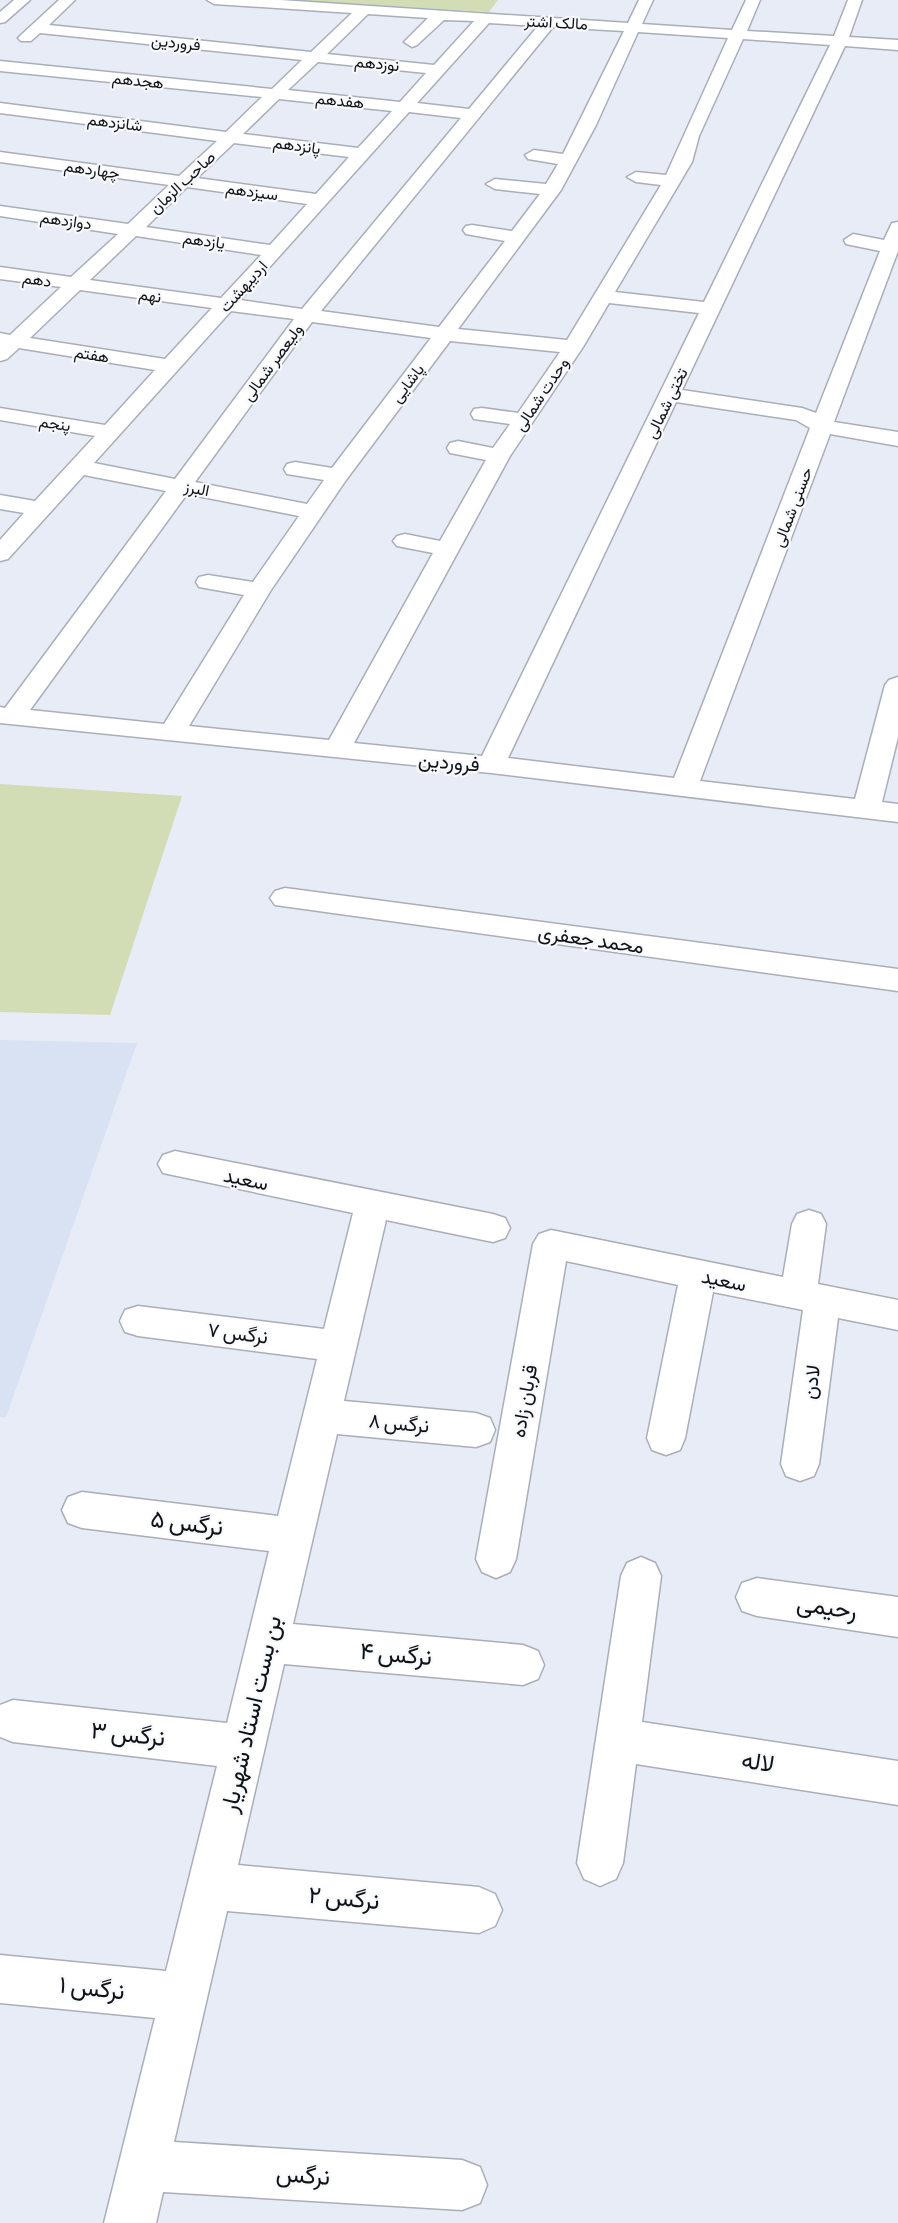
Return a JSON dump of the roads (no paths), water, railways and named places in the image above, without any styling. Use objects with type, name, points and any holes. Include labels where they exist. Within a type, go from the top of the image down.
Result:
[{"type":"street","points":[[0,19],[23,0]]},
{"type":"street","points":[[6,57],[68,0]]},
{"type":"street","name":"مالک اشتر","points":[[214,0],[485,18],[543,17],[632,27],[898,45]]},
{"type":"street","name":"پاشایی","points":[[171,734],[259,590],[338,476],[448,329],[457,301],[517,237],[552,190],[574,152],[579,124],[599,81],[646,0]]},
{"type":"street","name":"وحدت شمالی","points":[[336,751],[499,456],[573,347],[601,296],[671,181],[680,142],[738,34],[753,0]]},
{"type":"street","name":"تختی شمالی","points":[[491,765],[840,41],[855,0]]},
{"type":"street","name":"صاحب الزمان","points":[[5,345],[75,284],[364,10]]},
{"type":"street","points":[[412,42],[440,15]]},
{"type":"street","name":"ولیعصر شمالی","points":[[6,715],[182,485],[307,315],[473,114],[543,17]]},
{"type":"street","name":"اردیبهشت","points":[[0,554],[485,18]]},
{"type":"street","name":"فروردین","points":[[37,28],[315,56]]},
{"type":"street","name":"نوزدهم","points":[[315,56],[439,70]]},
{"type":"street","name":"هجدهم","points":[[6,57],[276,93]]},
{"type":"street","name":"هفدهم","points":[[276,93],[473,114]]},
{"type":"street","name":"شانزدهم","points":[[0,108],[231,136]]},
{"type":"street","name":"پانزدهم","points":[[231,136],[362,154]]},
{"type":"street","points":[[539,147],[574,152]]},
{"type":"street","name":"چهاردهم","points":[[0,157],[183,182]]},
{"type":"street","points":[[636,177],[671,181]]},
{"type":"street","name":"سیزدهم","points":[[183,182],[320,200]]},
{"type":"street","points":[[495,184],[552,190]]},
{"type":"street","name":"دوازدهم","points":[[0,211],[132,229]]},
{"type":"street","name":"یازدهم","points":[[132,229],[275,251]]},
{"type":"street","points":[[472,230],[517,237]]},
{"type":"street","points":[[853,240],[894,237]]},
{"type":"street","name":"حسنی شمالی","points":[[684,787],[894,237]]},
{"type":"street","name":"دهم","points":[[0,273],[75,284]]},
{"type":"street","name":"نهم","points":[[75,284],[307,315],[448,329]]},
{"type":"street","points":[[601,296],[711,309]]},
{"type":"street","points":[[448,329],[573,347]]},
{"type":"street","points":[[448,329],[517,332]]},
{"type":"street","name":"هفتم","points":[[5,345],[170,366]]},
{"type":"street","points":[[670,395],[802,414],[823,426],[898,439]]},
{"type":"street","name":"پنجم","points":[[0,414],[110,432]]},
{"type":"street","points":[[482,414],[524,420]]},
{"type":"street","points":[[458,448],[499,456]]},
{"type":"street","name":"البرز","points":[[78,467],[315,512]]},
{"type":"street","points":[[295,469],[338,476]]},
{"type":"street","points":[[0,502],[41,509]]},
{"type":"street","points":[[405,541],[447,549]]},
{"type":"street","points":[[208,582],[259,590]]},
{"type":"street","points":[[866,809],[898,685]]},
{"type":"street","name":"فروردین","points":[[6,715],[171,734],[491,765],[898,813]]},
{"type":"street","name":"محمد جعفری","points":[[285,898],[898,980]]},
{"type":"street","name":"سعید","points":[[175,1164],[493,1228]]},
{"type":"street","name":"بن بست استاد شهریار","points":[[130,2223],[372,1205]]},
{"type":"street","name":"لادن","points":[[800,1464],[810,1298],[809,1224]]},
{"type":"street","name":"سعید","points":[[551,1244],[898,1315]]},
{"type":"street","name":"قربان زاده","points":[[496,1559],[551,1244]]},
{"type":"street","points":[[666,1438],[698,1274]]},
{"type":"street","name":"نرگس ۷","points":[[138,1321],[339,1346]]},
{"type":"street","name":"نرگس ۸","points":[[322,1416],[476,1430]]},
{"type":"street","name":"نرگس ۵","points":[[82,1510],[293,1536]]},
{"type":"street","points":[[600,1863],[641,1576]]},
{"type":"street","name":"رحیمی","points":[[757,1597],[898,1617]]},
{"type":"street","name":"نرگس ۴","points":[[268,1642],[523,1665]]},
{"type":"street","name":"نرگس ۳","points":[[14,1721],[243,1747]]},
{"type":"street","name":"لاله","points":[[618,1740],[898,1783]]},
{"type":"street","name":"نرگس ۲","points":[[210,1886],[479,1910]]},
{"type":"street","name":"نرگس ۱","points":[[0,1979],[184,1997]]},
{"type":"street","name":"نرگس","points":[[144,2165],[462,2186]]}]
